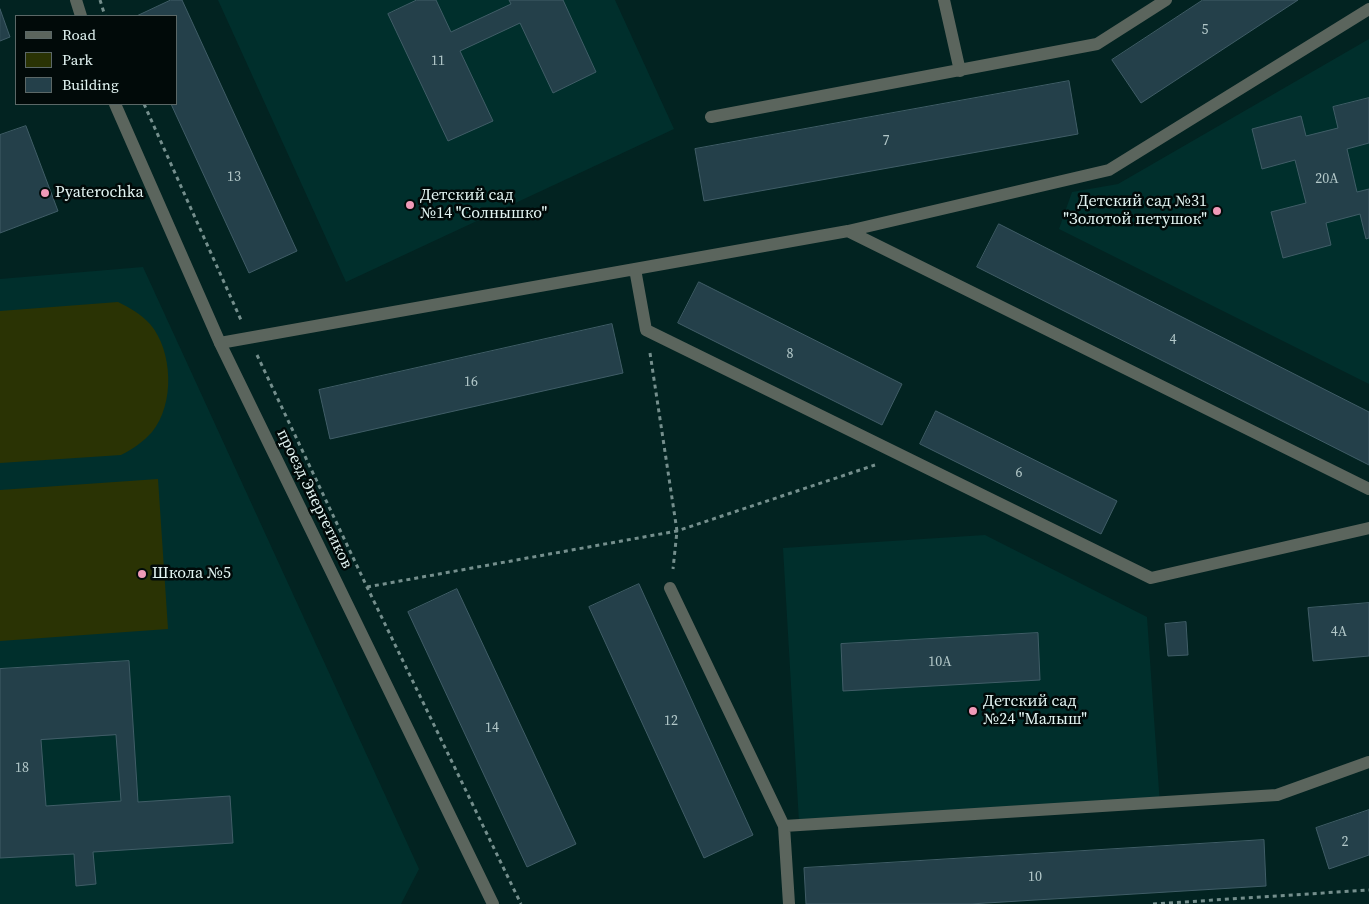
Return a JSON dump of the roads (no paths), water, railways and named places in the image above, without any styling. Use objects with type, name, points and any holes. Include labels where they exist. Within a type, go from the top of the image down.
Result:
[{"type":"street","points":[[76,0],[81,15]]},
{"type":"street","points":[[944,0],[960,71]]},
{"type":"street","points":[[711,117],[1097,44],[1166,0]]},
{"type":"street","points":[[220,343],[848,231],[1109,170],[1369,9]]},
{"type":"street","name":"проезд Энергетиков","points":[[115,105],[220,343],[493,904]]},
{"type":"street","points":[[848,231],[1369,489]]},
{"type":"street","points":[[635,268],[646,330],[1150,578],[1369,528]]},
{"type":"street","points":[[670,588],[784,826],[789,904]]},
{"type":"street","points":[[784,826],[1277,795],[1369,762]]},
{"type":"place","name":"Pyaterochka","points":[[45,193]]},
{"type":"place","name":"Детский сад №14 \"Солнышко\"","points":[[410,205]]},
{"type":"place","name":"Детский сад №31 \"Золотой петушок\"","points":[[1217,211]]},
{"type":"place","name":"Школа №5","points":[[142,574]]},
{"type":"place","name":"Детский сад №24 \"Малыш\"","points":[[973,711]]}]
